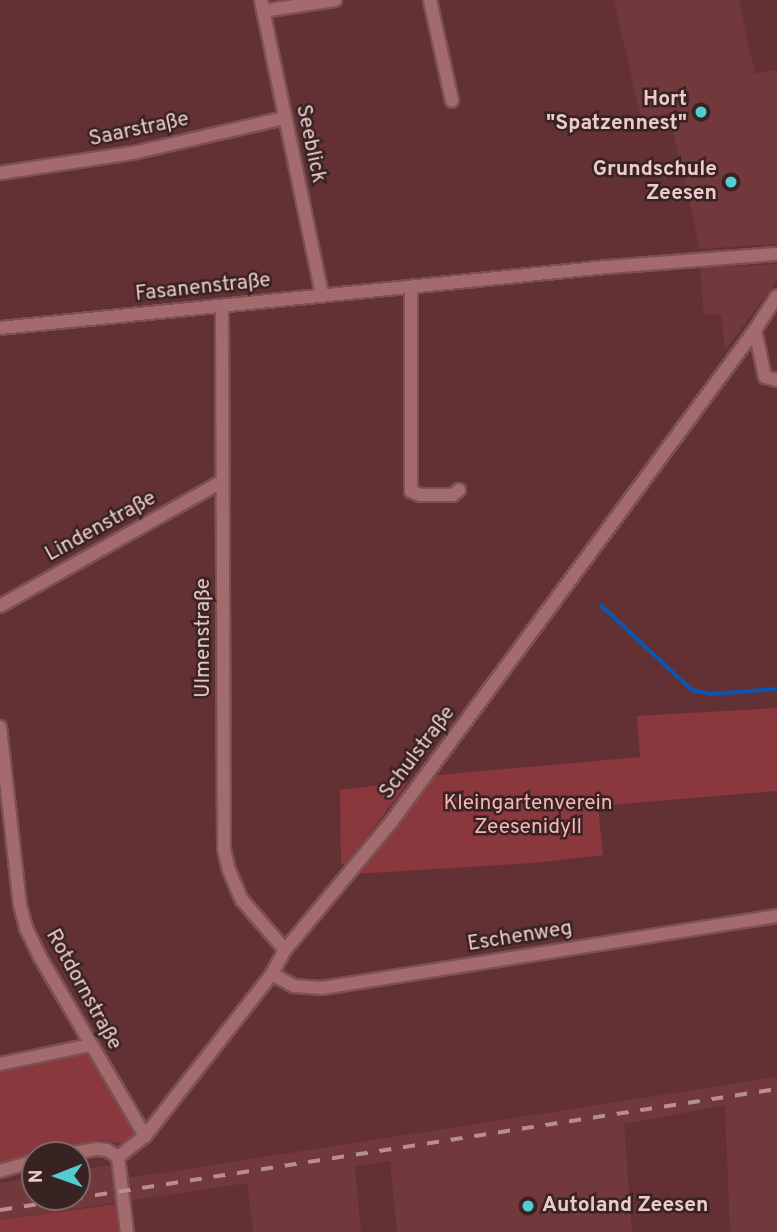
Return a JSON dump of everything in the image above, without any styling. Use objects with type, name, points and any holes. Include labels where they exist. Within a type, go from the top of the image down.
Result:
[{"type":"street","points":[[262,6],[335,0]]},
{"type":"street","points":[[430,0],[452,101]]},
{"type":"street","name":"Seeblick","points":[[262,6],[321,295]]},
{"type":"street","name":"Saarstraße","points":[[0,173],[133,153],[285,118]]},
{"type":"street","name":"Fasanenstraße","points":[[0,328],[607,267],[777,254]]},
{"type":"street","points":[[411,287],[411,491],[420,495],[453,495],[459,490]]},
{"type":"street","name":"Schulstraße","points":[[118,1157],[145,1136],[272,974],[285,950],[392,821],[755,330],[777,296]]},
{"type":"street","name":"Ulmenstraße","points":[[222,306],[225,849],[229,870],[242,900],[285,950]]},
{"type":"street","points":[[755,330],[765,376],[777,380]]},
{"type":"street","name":"Lindenstraße","points":[[0,606],[217,484],[222,484]]},
{"type":"street","name":"Rotdornstraße","points":[[0,727],[19,893],[26,928],[145,1136]]},
{"type":"street","name":"Eschenweg","points":[[272,974],[294,986],[322,988],[777,916]]},
{"type":"street","points":[[0,1064],[91,1045]]},
{"type":"street","points":[[91,1150],[107,1150],[118,1157],[127,1232]]},
{"type":"street","points":[[0,1171],[21,1165]]},
{"type":"shaded area","name":"Grundschule Zeesen","points":[[614,0],[739,0],[755,74],[777,70],[777,244],[700,249],[669,113],[641,119]]},
{"type":"shaded area","name":"Grundschule Zeesen","points":[[777,264],[777,280],[725,350],[721,314],[704,315],[700,268]]},
{"type":"shaded area","points":[[777,1077],[777,1232],[730,1232],[725,1105],[624,1124],[632,1232],[397,1232],[390,1161],[355,1166],[361,1232],[253,1232],[247,1183],[91,1206],[91,1168],[111,1165],[114,1180]]},
{"type":"shaded area","points":[[21,1179],[21,1211],[60,1211],[0,1220],[0,1183]]},
{"type":"green space","name":"Kleingartenverein Zeesenidyll","points":[[777,708],[777,791],[598,806],[603,855],[534,863],[354,874],[427,776],[640,757],[637,716]]},
{"type":"green space","points":[[408,782],[346,865],[341,863],[340,790]]},
{"type":"green space","points":[[91,1045],[136,1129],[135,1137],[121,1143],[99,1140],[21,1141],[21,1160],[0,1166],[0,1064]]},
{"type":"green space","points":[[116,1204],[119,1232],[0,1232],[0,1220],[65,1211],[91,1211],[91,1207]]},
{"type":"waterway","points":[[601,605],[692,690],[712,694],[777,689]]},
{"type":"railway","points":[[0,1210],[777,1089]]},
{"type":"place","name":"Hort \"Spatzennest\"","points":[[701,112]]},
{"type":"place","name":"Grundschule Zeesen","points":[[731,182]]},
{"type":"place","name":"Autoland Zeesen","points":[[528,1206]]}]
